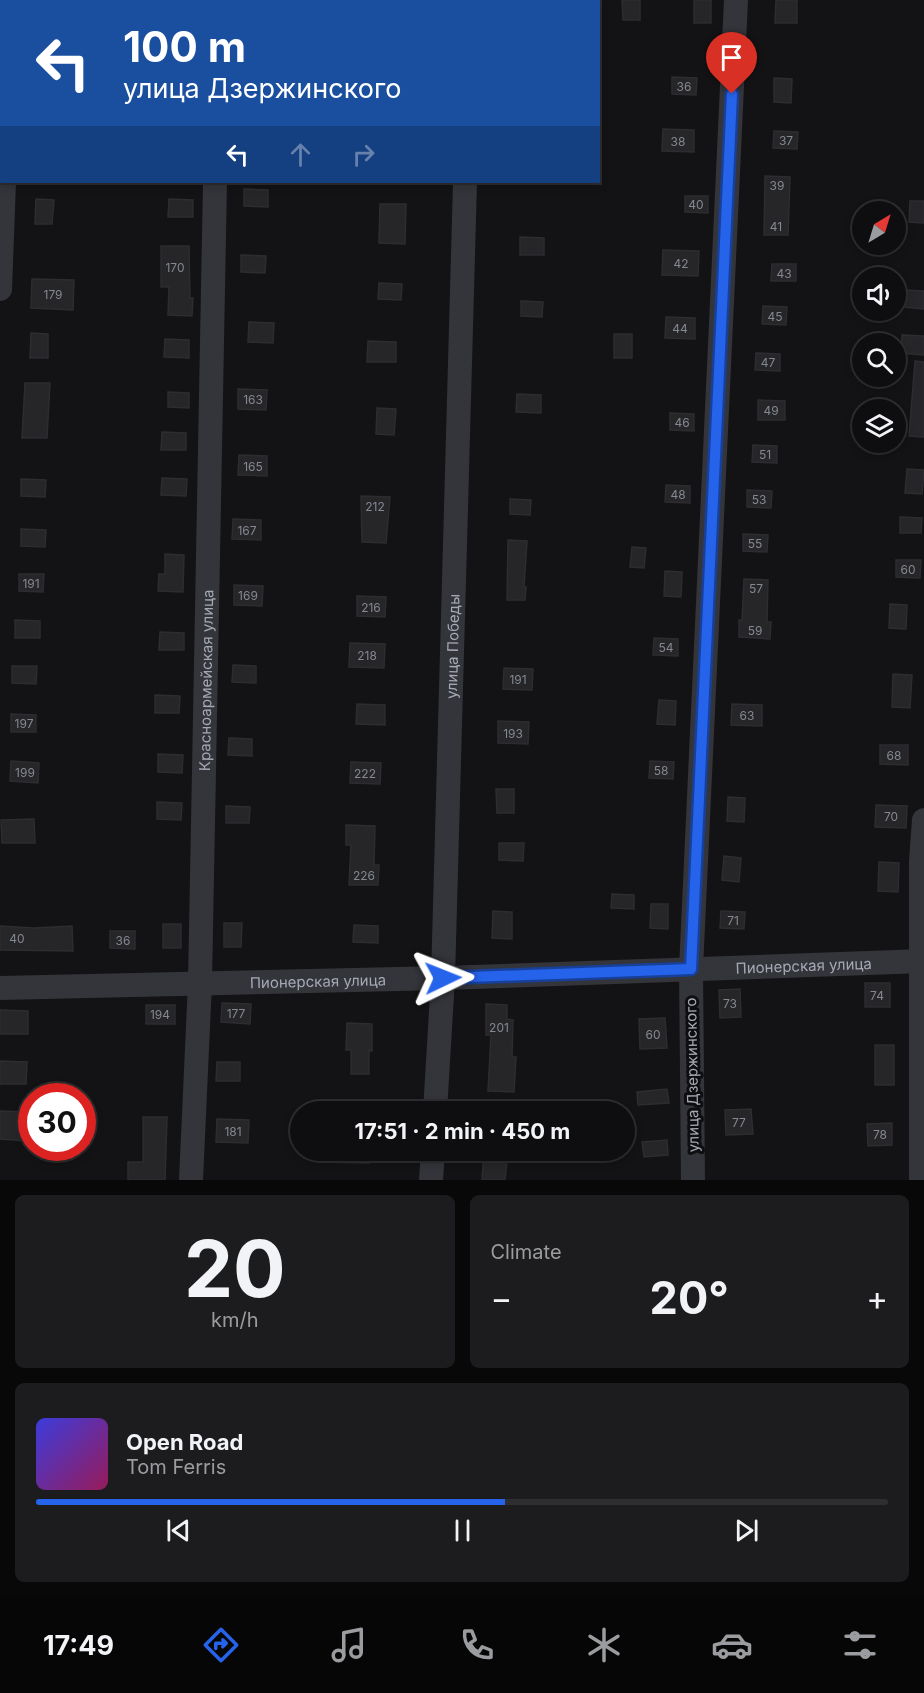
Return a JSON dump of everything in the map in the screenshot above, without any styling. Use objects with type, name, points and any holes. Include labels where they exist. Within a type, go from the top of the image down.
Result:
[{"type":"street","name":"улица Дзержинского","points":[[693,1180],[691,969],[736,0]]},
{"type":"street","points":[[0,288],[4,183]]},
{"type":"street","name":"Красноармейская улица","points":[[191,1180],[200,983],[215,183]]},
{"type":"street","name":"улица Победы","points":[[436,1101],[443,978],[465,183]]},
{"type":"street","points":[[921,1180],[923,961],[921,861],[924,820]]},
{"type":"street","name":"Пионерская улица","points":[[0,988],[443,978],[923,961]]},
{"type":"street","points":[[431,1180],[432,1161]]},
{"type":"building","points":[[622,0],[640,0],[640,20],[623,20]]},
{"type":"building","points":[[694,0],[711,0],[711,23],[694,23]]},
{"type":"building","points":[[776,0],[797,0],[797,23],[775,23]]},
{"type":"building","points":[[672,77],[697,78],[696,95],[672,94]]},
{"type":"building","points":[[774,78],[792,79],[791,103],[774,102]]},
{"type":"building","points":[[663,129],[694,130],[694,152],[662,151]]},
{"type":"building","points":[[774,131],[798,132],[797,149],[773,148]]},
{"type":"building","points":[[765,176],[790,177],[788,235],[764,235]]},
{"type":"building","points":[[244,189],[268,190],[268,207],[244,206]]},
{"type":"building","points":[[685,196],[708,196],[708,213],[685,212]]},
{"type":"building","points":[[36,199],[54,200],[52,224],[35,224]]},
{"type":"building","points":[[169,199],[193,200],[193,217],[168,217]]},
{"type":"building","points":[[910,201],[924,201],[924,223],[909,222]]},
{"type":"building","points":[[380,204],[406,204],[405,244],[379,243]]},
{"type":"building","points":[[520,237],[544,238],[544,255],[520,255]]},
{"type":"building","points":[[161,246],[189,246],[192,316],[168,315],[169,287],[161,287]]},
{"type":"building","points":[[663,250],[699,251],[698,276],[662,275]]},
{"type":"building","points":[[241,255],[266,256],[265,273],[241,272]]},
{"type":"building","points":[[772,264],[796,264],[796,281],[771,281]]},
{"type":"building","points":[[32,279],[74,280],[73,310],[31,308]]},
{"type":"building","points":[[379,283],[402,284],[401,300],[378,299]]},
{"type":"building","points":[[906,290],[924,291],[924,309],[906,307]]},
{"type":"building","points":[[521,301],[543,302],[542,317],[521,316]]},
{"type":"building","points":[[763,306],[787,307],[786,325],[762,324]]},
{"type":"building","points":[[666,317],[695,318],[695,339],[665,338]]},
{"type":"building","points":[[249,322],[274,323],[273,343],[248,342]]},
{"type":"building","points":[[31,333],[48,334],[48,358],[30,358]]},
{"type":"building","points":[[614,334],[632,334],[632,358],[614,358]]},
{"type":"building","points":[[906,335],[924,336],[924,355],[906,353]]},
{"type":"building","points":[[165,339],[189,340],[189,358],[164,357]]},
{"type":"building","points":[[368,341],[396,342],[396,362],[367,362]]},
{"type":"building","points":[[756,353],[780,354],[780,371],[755,370]]},
{"type":"building","points":[[915,361],[924,362],[924,437],[909,436]]},
{"type":"building","points":[[25,383],[50,383],[47,438],[22,438]]},
{"type":"building","points":[[238,389],[267,390],[266,410],[238,409]]},
{"type":"building","points":[[168,392],[189,393],[189,408],[168,407]]},
{"type":"building","points":[[517,394],[541,395],[541,413],[516,412]]},
{"type":"building","points":[[758,400],[785,401],[785,420],[758,420]]},
{"type":"building","points":[[377,408],[396,409],[394,435],[376,434]]},
{"type":"building","points":[[670,413],[694,414],[694,431],[670,430]]},
{"type":"building","points":[[162,432],[186,433],[186,450],[161,450]]},
{"type":"building","points":[[753,445],[777,446],[777,463],[752,462]]},
{"type":"building","points":[[239,455],[267,456],[267,476],[238,475]]},
{"type":"building","points":[[907,469],[924,470],[922,494],[905,493]]},
{"type":"building","points":[[162,478],[187,479],[186,496],[161,495]]},
{"type":"building","points":[[21,479],[46,480],[45,497],[21,496]]},
{"type":"building","points":[[666,485],[690,486],[690,503],[665,502]]},
{"type":"building","points":[[747,490],[772,491],[771,508],[747,507]]},
{"type":"building","points":[[361,496],[390,497],[386,543],[362,542]]},
{"type":"building","points":[[510,499],[531,500],[530,515],[510,514]]},
{"type":"building","points":[[900,517],[922,518],[921,533],[900,533]]},
{"type":"building","points":[[233,519],[261,520],[261,540],[232,539]]},
{"type":"building","points":[[21,529],[46,530],[45,547],[21,546]]},
{"type":"building","points":[[743,534],[768,535],[767,552],[743,551]]},
{"type":"building","points":[[508,540],[527,541],[525,600],[507,600]]},
{"type":"building","points":[[632,547],[646,548],[644,568],[630,567]]},
{"type":"building","points":[[165,554],[184,555],[183,592],[158,591],[159,574],[165,574]]},
{"type":"building","points":[[896,560],[921,560],[920,578],[896,577]]},
{"type":"building","points":[[665,571],[682,572],[681,597],[664,596]]},
{"type":"building","points":[[19,574],[44,574],[43,592],[19,591]]},
{"type":"building","points":[[744,579],[768,580],[767,622],[771,622],[770,639],[739,637]]},
{"type":"building","points":[[234,585],[263,586],[262,606],[234,605]]},
{"type":"building","points":[[357,596],[386,597],[385,617],[357,616]]},
{"type":"building","points":[[890,604],[907,605],[906,629],[889,628]]},
{"type":"building","points":[[15,620],[40,621],[40,638],[15,638]]},
{"type":"building","points":[[160,632],[184,633],[184,650],[159,650]]},
{"type":"building","points":[[654,638],[678,639],[678,656],[653,655]]},
{"type":"building","points":[[350,643],[385,644],[384,668],[349,667]]},
{"type":"building","points":[[233,665],[256,666],[256,683],[232,682]]},
{"type":"building","points":[[12,666],[37,666],[36,684],[12,683]]},
{"type":"building","points":[[504,668],[533,669],[532,690],[503,689]]},
{"type":"building","points":[[893,674],[912,675],[910,708],[892,707]]},
{"type":"building","points":[[155,695],[180,696],[179,713],[155,713]]},
{"type":"building","points":[[659,700],[676,701],[675,725],[657,724]]},
{"type":"building","points":[[357,704],[385,705],[385,725],[356,724]]},
{"type":"building","points":[[732,704],[762,705],[762,726],[731,725]]},
{"type":"building","points":[[11,714],[36,715],[36,732],[11,732]]},
{"type":"building","points":[[498,721],[529,722],[528,744],[498,743]]},
{"type":"building","points":[[229,738],[252,739],[252,756],[228,755]]},
{"type":"building","points":[[880,745],[908,745],[908,765],[880,764]]},
{"type":"building","points":[[158,754],[183,755],[182,773],[158,772]]},
{"type":"building","points":[[11,761],[39,763],[38,783],[10,781]]},
{"type":"building","points":[[650,761],[674,762],[673,779],[649,778]]},
{"type":"building","points":[[351,762],[381,763],[380,784],[350,783]]},
{"type":"building","points":[[496,789],[514,789],[514,813],[497,813]]},
{"type":"building","points":[[728,797],[745,798],[744,822],[727,821]]},
{"type":"building","points":[[157,802],[182,803],[181,820],[157,819]]},
{"type":"building","points":[[876,805],[907,806],[906,828],[875,827]]},
{"type":"building","points":[[226,806],[250,807],[249,823],[226,823]]},
{"type":"building","points":[[34,819],[35,843],[2,843],[1,820]]},
{"type":"building","points":[[346,825],[375,826],[374,865],[379,865],[378,885],[349,885],[351,845],[346,845]]},
{"type":"building","points":[[499,843],[524,843],[523,861],[499,860]]},
{"type":"building","points":[[724,856],[741,858],[739,882],[722,880]]},
{"type":"building","points":[[879,862],[899,863],[898,892],[878,891]]},
{"type":"building","points":[[612,894],[634,895],[634,909],[611,908]]},
{"type":"building","points":[[651,904],[668,904],[668,929],[650,928]]},
{"type":"building","points":[[493,911],[512,912],[512,939],[492,938]]},
{"type":"building","points":[[721,911],[745,912],[744,929],[720,928]]},
{"type":"building","points":[[224,923],[242,923],[241,947],[224,947]]},
{"type":"building","points":[[163,924],[181,924],[181,948],[163,948]]},
{"type":"building","points":[[354,925],[378,926],[378,943],[353,942]]},
{"type":"building","points":[[0,926],[34,928],[72,926],[73,951],[0,950]]},
{"type":"building","points":[[110,931],[135,931],[135,949],[110,948]]},
{"type":"building","points":[[865,983],[890,983],[890,1007],[865,1007]]},
{"type":"building","points":[[740,989],[741,1017],[720,1018],[719,990]]},
{"type":"building","points":[[222,1003],[251,1004],[250,1024],[221,1022]]},
{"type":"building","points":[[486,1004],[507,1005],[507,1019],[513,1020],[512,1057],[516,1057],[514,1092],[488,1091],[491,1035],[486,1035]]},
{"type":"building","points":[[146,1005],[175,1005],[175,1024],[146,1024]]},
{"type":"building","points":[[0,1010],[28,1011],[28,1034],[0,1034]]},
{"type":"building","points":[[665,1018],[667,1048],[640,1049],[639,1019]]},
{"type":"building","points":[[347,1023],[372,1024],[369,1074],[351,1074],[351,1050],[346,1050]]},
{"type":"building","points":[[875,1045],[894,1045],[894,1085],[875,1085]]},
{"type":"building","points":[[0,1061],[27,1062],[26,1083],[0,1084]]},
{"type":"building","points":[[217,1062],[240,1062],[240,1081],[216,1081]]},
{"type":"building","points":[[667,1089],[669,1103],[638,1105],[637,1092]]},
{"type":"building","points":[[751,1109],[753,1134],[726,1135],[725,1110]]},
{"type":"building","points":[[0,1111],[18,1112],[18,1140],[0,1139]]},
{"type":"building","points":[[143,1117],[167,1117],[165,1180],[128,1180],[128,1162],[143,1162]]},
{"type":"building","points":[[217,1119],[249,1120],[248,1143],[216,1142]]},
{"type":"building","points":[[892,1123],[892,1145],[868,1146],[867,1124]]},
{"type":"building","points":[[667,1140],[668,1155],[644,1157],[642,1142]]},
{"type":"building","points":[[369,1161],[369,1163],[319,1162]]},
{"type":"building","points":[[483,1161],[507,1161],[505,1180],[482,1180]]},
{"type":"route","points":[[443,978],[691,969],[732,94]]}]
